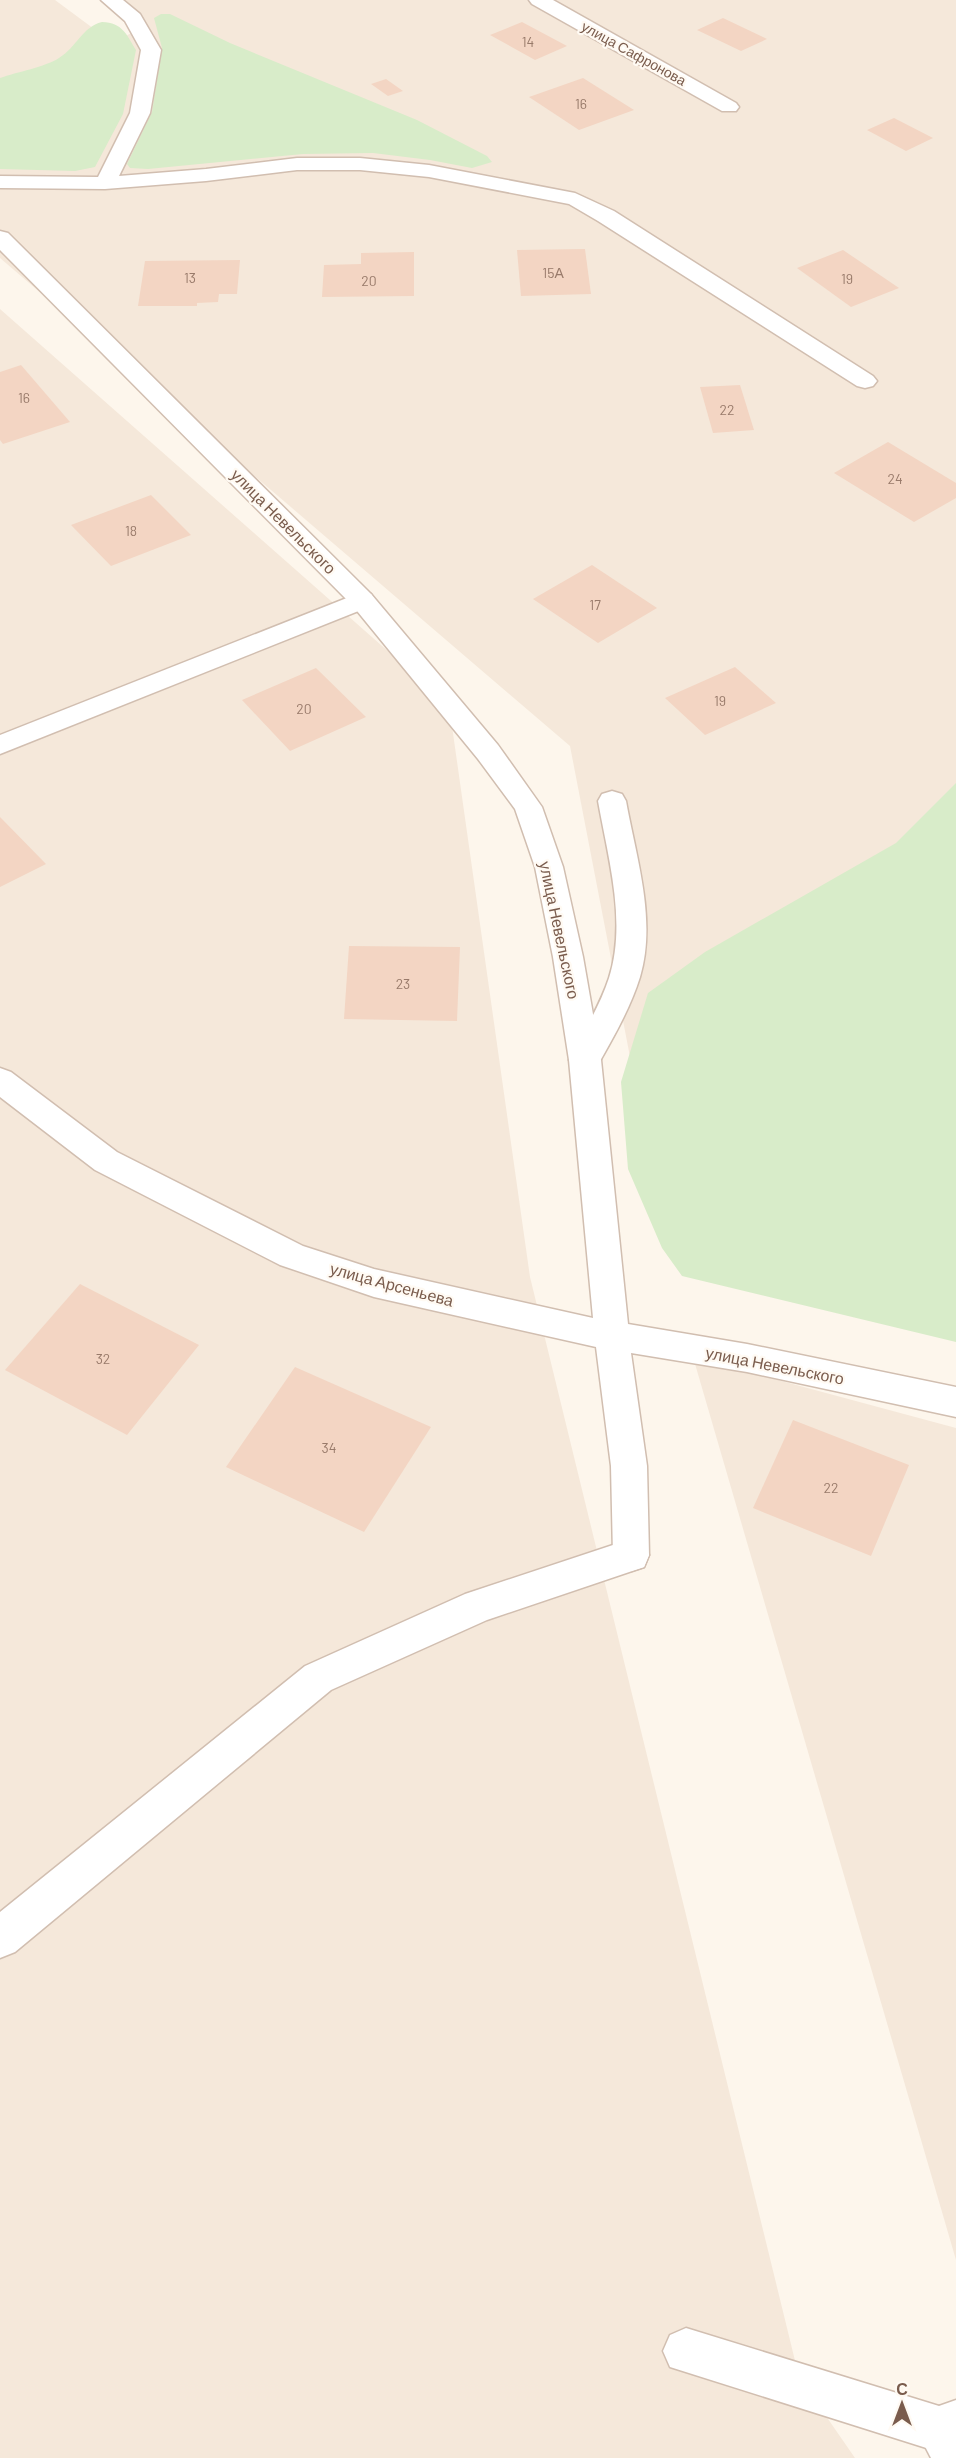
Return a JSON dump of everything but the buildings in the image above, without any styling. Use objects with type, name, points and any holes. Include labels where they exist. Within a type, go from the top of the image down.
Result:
[{"type":"street","points":[[105,183],[140,113],[151,50],[133,18],[111,0]]},
{"type":"street","name":"улица Сафронова","points":[[538,0],[729,107]]},
{"type":"street","points":[[0,182],[105,183],[206,175],[297,164],[360,164],[429,171],[575,199],[606,216],[865,381]]},
{"type":"street","name":"улица Невельского","points":[[0,238],[362,600],[488,752],[528,807],[549,867],[568,957],[585,1060],[612,1336],[747,1358],[956,1402]]},
{"type":"street","points":[[0,745],[362,600]]},
{"type":"street","points":[[585,1060],[625,976],[630,940],[631,916],[612,801]]},
{"type":"street","name":"улица Арсеньева","points":[[0,1080],[106,1161],[292,1256],[375,1283],[612,1336]]},
{"type":"street","points":[[0,1938],[318,1678],[478,1606],[631,1555],[629,1466],[612,1336]]},
{"type":"street","points":[[686,2351],[950,2435]]},
{"type":"shaded area","points":[[0,0],[55,0],[113,43],[144,26],[110,0],[956,0],[956,1316],[631,1062],[570,746],[0,258]]},
{"type":"shaded area","points":[[0,309],[449,705],[530,1277],[799,2377],[855,2458],[0,2458]]},
{"type":"shaded area","points":[[693,1357],[956,1428],[956,2260]]},
{"type":"green space","points":[[161,14],[170,14],[230,43],[417,120],[487,156],[492,162],[472,168],[373,153],[303,154],[148,169],[130,168],[127,164],[152,112],[162,48],[154,18]]},
{"type":"green space","points":[[102,22],[119,27],[136,50],[123,114],[95,167],[75,171],[0,169],[0,78],[39,67],[59,58],[89,28]]},
{"type":"green space","points":[[956,783],[956,1342],[682,1276],[662,1248],[628,1169],[621,1082],[648,993],[705,952],[896,843]]}]
